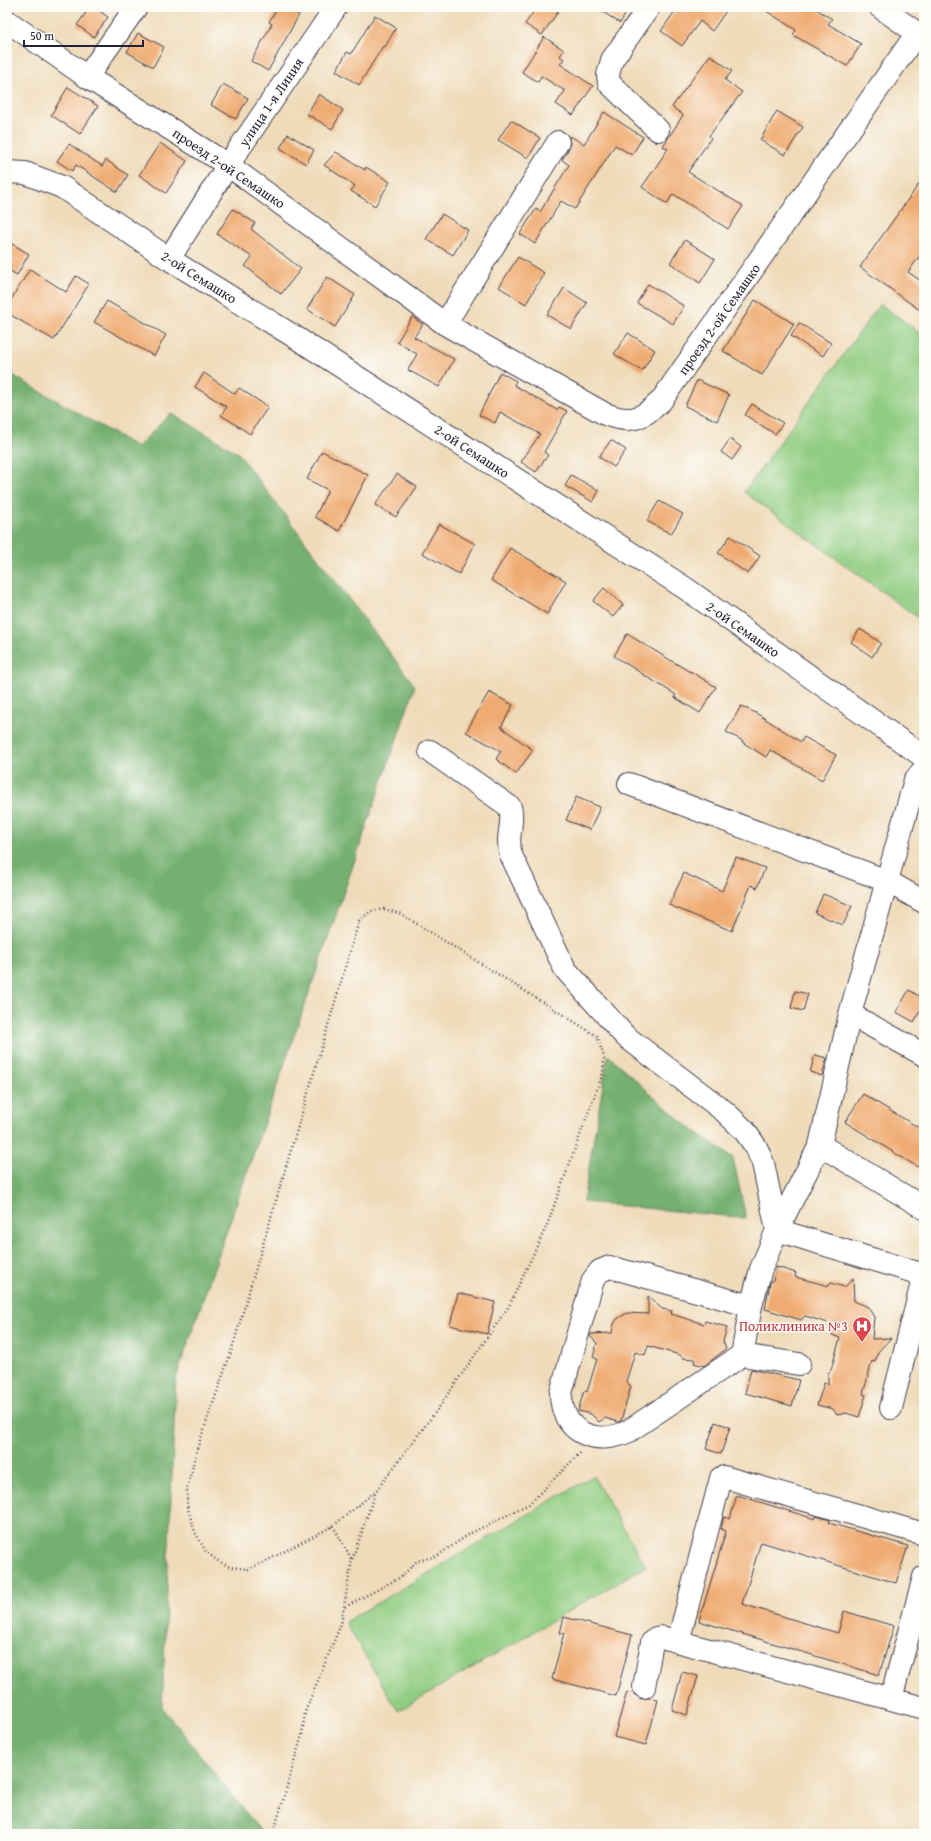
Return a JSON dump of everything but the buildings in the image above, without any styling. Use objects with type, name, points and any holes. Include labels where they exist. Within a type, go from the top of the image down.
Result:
[{"type":"street","points":[[87,77],[136,7]]},
{"type":"street","name":"улица 1-я Линия","points":[[169,259],[228,165],[336,7]]},
{"type":"street","points":[[649,7],[612,60],[608,75],[609,83],[658,130]]},
{"type":"street","points":[[880,7],[920,36]]},
{"type":"street","name":"проезд 2-ой Семашко","points":[[7,21],[87,77],[228,165],[445,324],[605,414],[619,419],[633,420],[648,413],[666,394],[920,36]]},
{"type":"street","points":[[445,324],[558,142]]},
{"type":"street","name":"2-ой Семашко","points":[[7,172],[25,173],[62,187],[169,259],[295,337],[685,588],[924,757]]},
{"type":"street","points":[[430,751],[510,807],[512,818],[508,842],[511,854],[565,969],[625,1036],[724,1110],[748,1136],[756,1147],[764,1163],[777,1230]]},
{"type":"street","points":[[742,1355],[751,1306],[761,1269],[777,1230],[820,1145],[850,1014],[915,780],[924,769]]},
{"type":"street","points":[[628,784],[887,881],[924,902]]},
{"type":"street","points":[[850,1014],[924,1054]]},
{"type":"street","points":[[820,1145],[924,1208]]},
{"type":"street","points":[[777,1230],[924,1275],[891,1408]]},
{"type":"street","points":[[751,1306],[610,1267],[600,1271],[593,1280],[561,1393],[563,1408],[570,1423],[587,1434],[609,1439],[629,1431],[742,1355],[799,1364]]},
{"type":"street","points":[[678,1642],[721,1478],[724,1477],[924,1534]]},
{"type":"street","points":[[891,1699],[924,1577]]},
{"type":"street","points":[[644,1687],[652,1642],[656,1638],[661,1637],[924,1708]]},
{"type":"path","points":[[384,909],[401,914],[598,1036],[604,1057],[603,1073],[547,1225],[509,1306],[437,1410],[376,1491],[333,1526],[264,1562],[248,1568],[230,1567],[218,1561],[206,1552],[195,1532],[187,1506],[187,1489],[197,1449],[231,1352],[359,921],[371,911],[384,909]]},
{"type":"path","points":[[345,1607],[401,1577],[417,1561],[437,1556],[471,1534],[529,1504],[596,1437]]},
{"type":"path","points":[[271,1834],[276,1824],[302,1735],[305,1712],[341,1624],[352,1560],[376,1491]]},
{"type":"path","points":[[333,1526],[352,1560]]},
{"type":"green space","points":[[880,304],[924,336],[924,622],[744,492]]},
{"type":"green space","points":[[7,372],[137,447],[171,413],[238,453],[415,686],[176,1378],[162,1707],[263,1834],[7,1834]]},
{"type":"green space","points":[[608,1055],[680,1120],[733,1158],[746,1218],[583,1202]]},
{"type":"green space","points":[[593,1476],[646,1566],[398,1711],[345,1622]]},
{"type":"place","name":"Поликлиника №3","points":[[862,1343]]}]
